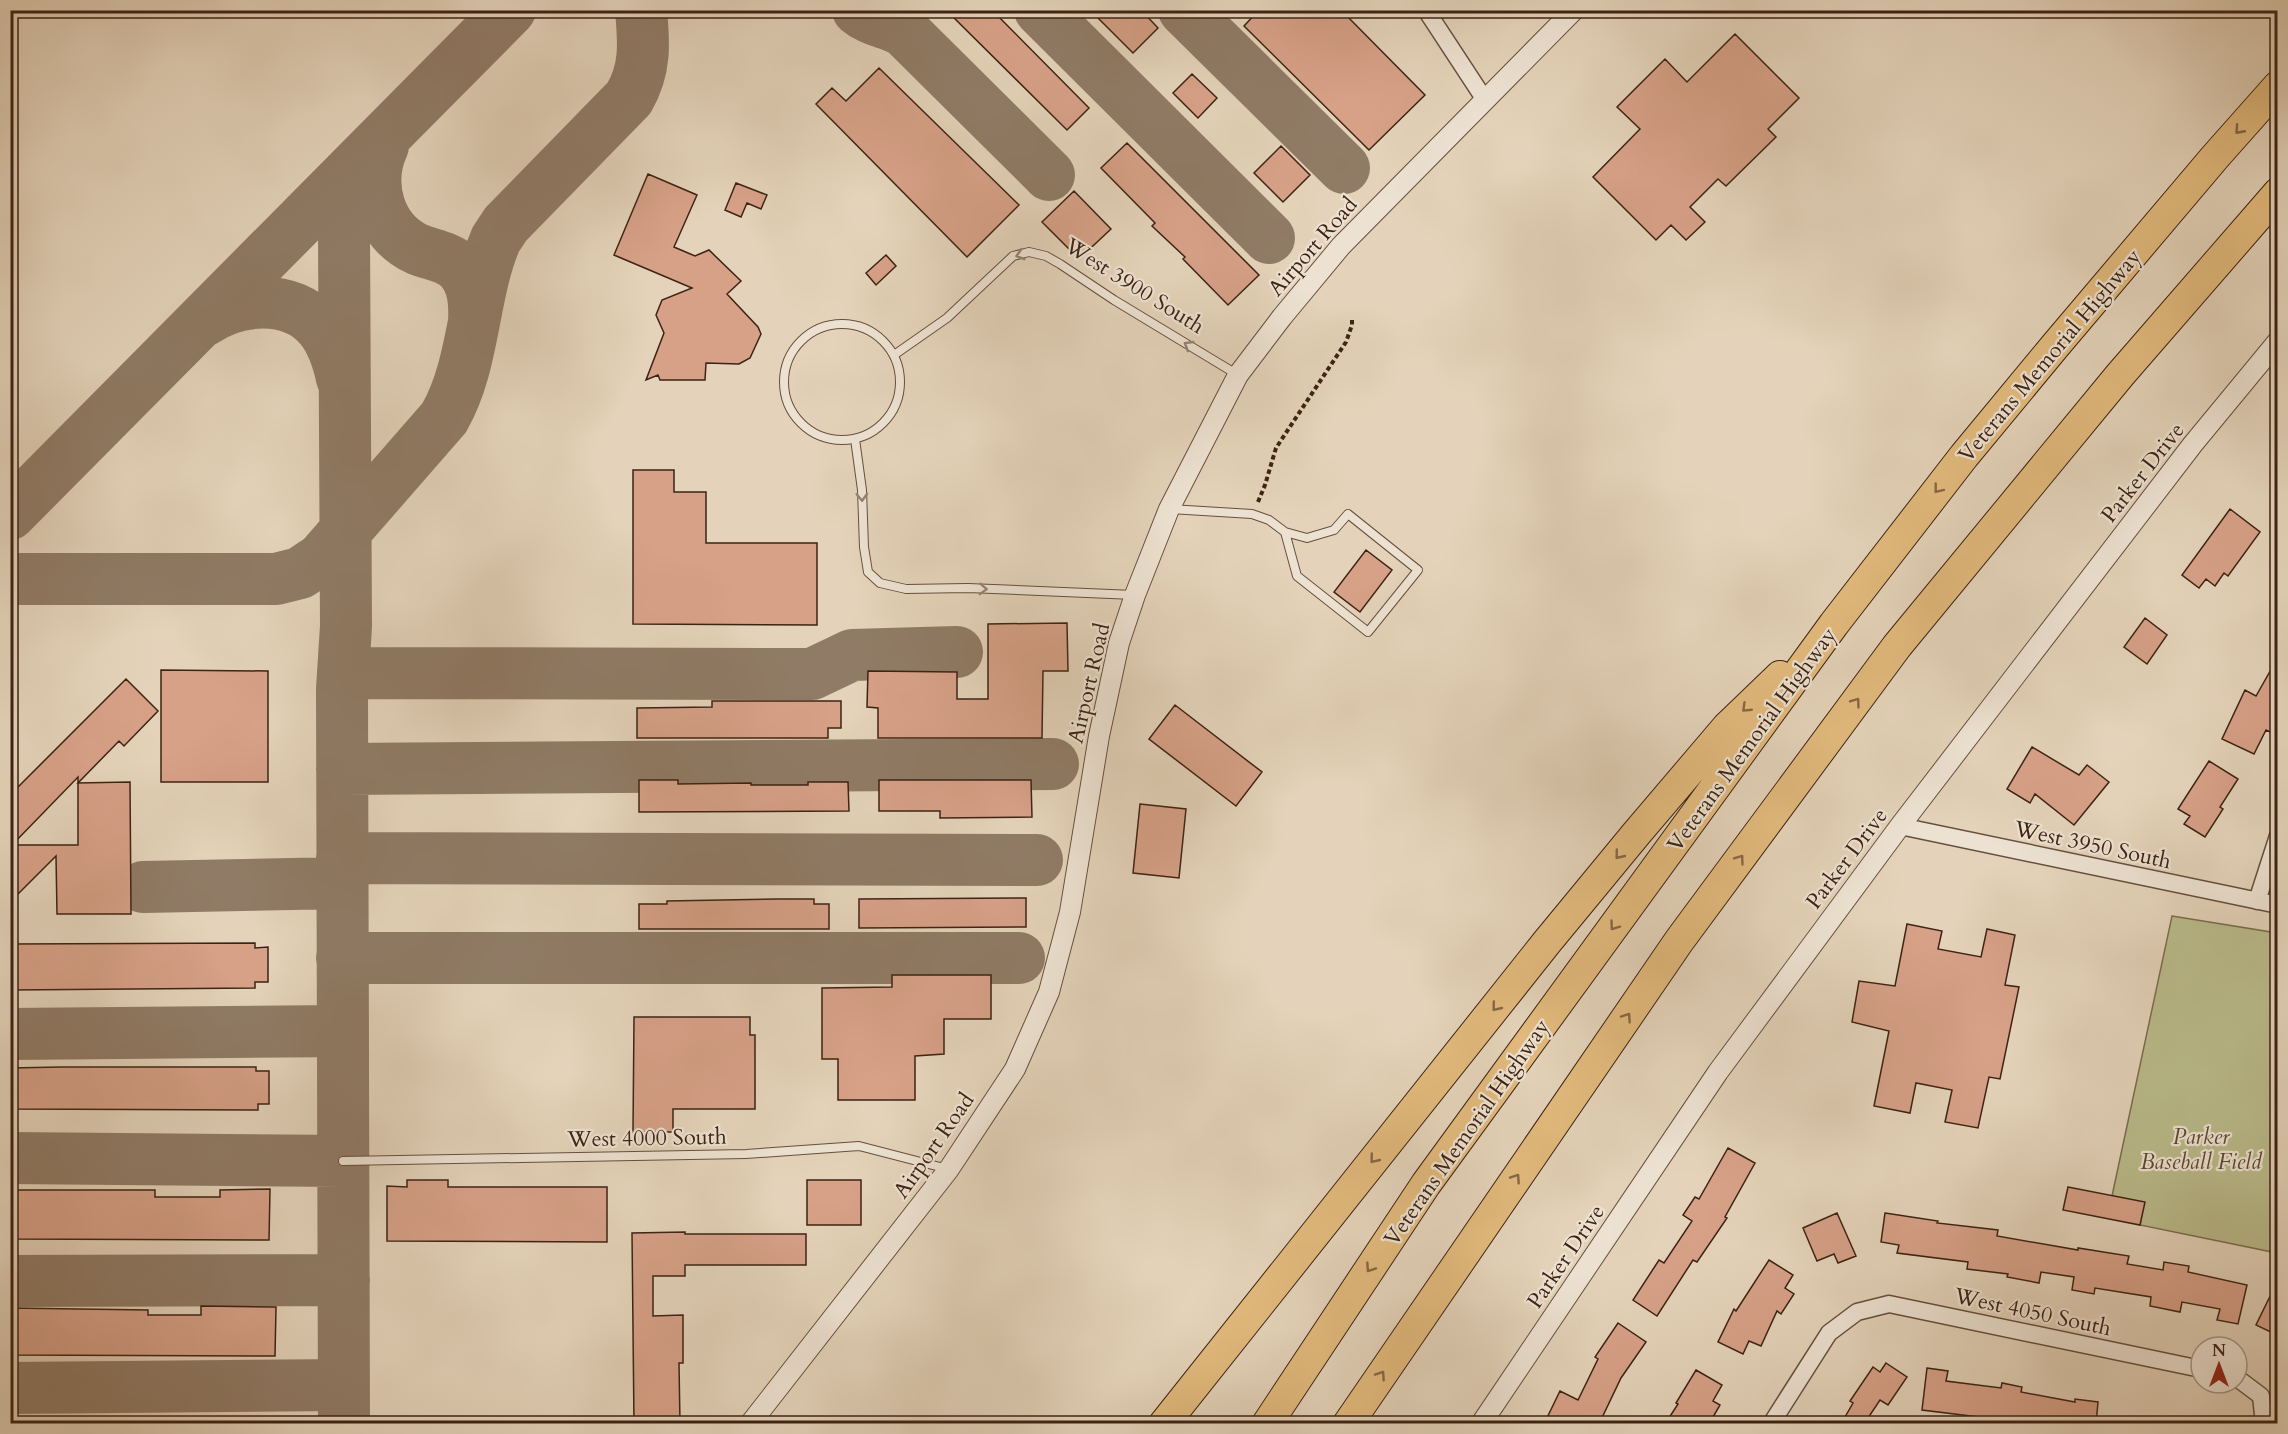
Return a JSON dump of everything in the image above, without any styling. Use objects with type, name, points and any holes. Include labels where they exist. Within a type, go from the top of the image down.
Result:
[{"type":"highway","name":"Veterans Memorial Highway","points":[[1267,1424],[1426,1184],[1834,624],[1957,465],[2200,174],[2277,86]]},
{"type":"highway","points":[[1348,1424],[1679,941],[1897,646],[2120,375],[2277,194]]},
{"type":"highway","points":[[1164,1424],[1643,825],[1727,727],[1834,624]]},
{"type":"street","points":[[1426,10],[1485,100]]},
{"type":"street","name":"Airport Road","points":[[750,1424],[949,1169],[1015,1069],[1049,992],[1070,912],[1098,736],[1119,643],[1169,509],[1238,375],[1282,317],[1341,246],[1574,10]]},
{"type":"street","name":"Parker Drive","points":[[1481,1424],[1718,1072],[1900,826],[2193,444],[2277,341]]},
{"type":"street","name":"West 3950 South","points":[[1900,826],[2277,905]]},
{"type":"street","points":[[2257,901],[2277,836]]},
{"type":"street","name":"West 4050 South","points":[[1771,1424],[1829,1333],[1857,1312],[1889,1304],[2189,1366]]},
{"type":"street","points":[[2249,1387],[2260,1396],[2264,1424]]},
{"type":"lane","name":"West 3900 South","points":[[894,355],[947,318],[1013,256],[1029,252],[1046,256],[1060,264],[1114,300],[1238,375]]},
{"type":"lane","points":[[841,323],[858,325],[873,332],[885,342],[894,355],[900,372],[900,390],[895,407],[885,422],[855,439],[840,440],[824,437],[807,429],[794,415],[785,397],[783,379],[787,362],[795,347],[808,334],[824,326],[841,323]]},
{"type":"lane","points":[[855,439],[862,490],[868,572],[880,583],[906,589],[968,588],[1135,595]]},
{"type":"lane","points":[[1169,509],[1252,514],[1269,520],[1285,532],[1307,538],[1334,530],[1348,514],[1418,570],[1368,632],[1297,576],[1285,532]]},
{"type":"lane","name":"West 4000 South","points":[[344,1161],[747,1154],[859,1146],[949,1169]]},
{"type":"path","points":[[1252,514],[1265,485],[1276,448],[1346,342],[1352,318]]},
{"type":"green space","name":"Parker Baseball Field","points":[[2172,916],[2277,933],[2277,1253],[2140,1225],[2144,1202],[2112,1196]]},
{"type":"building","points":[[946,10],[992,10],[1089,108],[1067,130]]},
{"type":"building","points":[[1090,10],[1141,10],[1158,28],[1133,53]]},
{"type":"building","points":[[1259,10],[1341,10],[1425,95],[1369,150],[1244,26]]},
{"type":"building","points":[[1735,34],[1799,98],[1768,129],[1776,137],[1726,186],[1718,179],[1690,207],[1705,222],[1686,240],[1671,225],[1656,240],[1593,177],[1640,129],[1617,107],[1665,59],[1687,82]]},
{"type":"building","points":[[879,68],[1019,205],[967,257],[816,104],[832,88],[846,101]]},
{"type":"building","points":[[1192,74],[1217,98],[1198,118],[1173,93]]},
{"type":"building","points":[[1127,143],[1259,275],[1228,305],[1183,259],[1185,257],[1152,226],[1155,223],[1101,168]]},
{"type":"building","points":[[1281,146],[1310,175],[1283,202],[1254,173]]},
{"type":"building","points":[[648,174],[697,195],[674,247],[695,256],[709,250],[741,281],[727,294],[758,327],[761,334],[750,358],[739,364],[706,363],[705,380],[660,380],[658,375],[646,380],[664,333],[656,315],[662,300],[692,288],[614,255]]},
{"type":"building","points":[[736,183],[767,195],[761,209],[747,203],[741,217],[725,210]]},
{"type":"building","points":[[1074,191],[1111,229],[1079,259],[1042,222]]},
{"type":"building","points":[[886,255],[896,266],[876,285],[866,273]]},
{"type":"building","points":[[633,470],[674,470],[674,492],[706,492],[706,543],[817,543],[817,625],[633,624]]},
{"type":"building","points":[[2230,509],[2260,532],[2228,576],[2224,573],[2215,586],[2206,579],[2199,588],[2182,575]]},
{"type":"building","points":[[1366,550],[1392,570],[1360,612],[1334,592]]},
{"type":"building","points":[[2145,618],[2167,635],[2147,664],[2124,647]]},
{"type":"building","points":[[1067,623],[1068,671],[1043,671],[1042,738],[878,738],[878,708],[867,707],[868,671],[957,672],[957,699],[988,699],[988,624]]},
{"type":"building","points":[[2277,659],[2277,735],[2266,730],[2254,754],[2222,739],[2245,690],[2256,696]]},
{"type":"building","points":[[161,670],[268,671],[268,782],[161,782]]},
{"type":"building","points":[[126,679],[158,711],[124,746],[119,741],[78,783],[130,782],[131,914],[57,914],[56,856],[10,902],[10,795]],"holes":[[[78,777],[78,783],[78,845],[12,845]]]},
{"type":"building","points":[[712,701],[841,701],[841,728],[828,728],[828,738],[637,738],[637,708],[712,707]]},
{"type":"building","points":[[1175,705],[1262,772],[1236,806],[1149,739]]},
{"type":"building","points":[[2032,747],[2079,775],[2087,765],[2109,782],[2074,825],[2035,794],[2030,803],[2007,789]]},
{"type":"building","points":[[2209,761],[2238,779],[2205,837],[2184,824],[2190,816],[2178,809]]},
{"type":"building","points":[[639,780],[678,780],[678,784],[751,783],[751,785],[848,782],[849,811],[639,812]]},
{"type":"building","points":[[879,780],[1031,780],[1032,817],[940,818],[940,811],[879,811]]},
{"type":"building","points":[[1140,804],[1186,809],[1179,878],[1133,873]]},
{"type":"building","points":[[1026,898],[1026,927],[859,928],[859,899]]},
{"type":"building","points":[[814,899],[814,904],[829,904],[829,929],[639,929],[639,904],[667,904],[667,901]]},
{"type":"building","points":[[1907,924],[1942,931],[1938,949],[1981,957],[1987,929],[2015,935],[2005,985],[2019,987],[2000,1079],[1989,1077],[1978,1128],[1945,1122],[1952,1090],[1916,1083],[1910,1113],[1874,1106],[1889,1031],[1852,1022],[1859,981],[1895,986]]},
{"type":"building","points":[[255,943],[255,948],[268,947],[268,982],[255,982],[255,988],[10,990],[10,944]]},
{"type":"building","points":[[892,975],[991,975],[991,1019],[944,1019],[944,1054],[915,1056],[915,1100],[838,1100],[838,1059],[822,1059],[822,988],[892,987]]},
{"type":"building","points":[[634,1017],[750,1017],[750,1035],[755,1035],[755,1109],[673,1109],[673,1132],[633,1132]]},
{"type":"building","points":[[256,1067],[256,1071],[269,1071],[269,1104],[258,1104],[258,1110],[10,1109],[10,1068]]},
{"type":"building","points":[[1728,1148],[1755,1163],[1725,1217],[1727,1218],[1697,1262],[1693,1260],[1657,1316],[1633,1300],[1659,1260],[1664,1263],[1692,1221],[1683,1215],[1695,1197],[1699,1199]]},
{"type":"building","points":[[407,1180],[448,1180],[448,1187],[607,1187],[607,1242],[387,1241],[387,1186],[407,1187]]},
{"type":"building","points":[[807,1180],[861,1180],[861,1225],[807,1225]]},
{"type":"building","points":[[2068,1187],[2145,1202],[2140,1225],[2063,1210]]},
{"type":"building","points":[[270,1189],[269,1240],[10,1239],[10,1190],[155,1190],[155,1197],[220,1197],[220,1190]]},
{"type":"building","points":[[1837,1213],[1856,1256],[1838,1263],[1834,1254],[1817,1261],[1803,1228]]},
{"type":"building","points":[[1885,1213],[1938,1221],[1937,1223],[1998,1230],[1997,1236],[2129,1256],[2127,1264],[2163,1270],[2164,1262],[2189,1266],[2188,1272],[2247,1285],[2238,1324],[2217,1320],[2220,1309],[2182,1302],[2180,1312],[2150,1306],[2151,1297],[2095,1288],[2094,1294],[2072,1290],[2074,1277],[2041,1272],[2039,1283],[2007,1277],[2008,1274],[1967,1269],[1968,1262],[1897,1253],[1899,1245],[1881,1242]]},
{"type":"building","points":[[685,1232],[685,1234],[806,1234],[806,1265],[685,1265],[685,1276],[653,1276],[653,1316],[683,1315],[683,1363],[679,1363],[680,1424],[634,1424],[632,1233]]},
{"type":"building","points":[[1769,1260],[1793,1275],[1785,1288],[1794,1294],[1781,1314],[1777,1311],[1761,1346],[1749,1341],[1743,1354],[1718,1342],[1734,1309],[1736,1311]]},
{"type":"building","points":[[2277,1282],[2277,1335],[2256,1325]]},
{"type":"building","points":[[201,1306],[276,1307],[275,1356],[10,1355],[10,1308],[148,1310],[148,1315],[201,1315]]},
{"type":"building","points":[[1618,1323],[1646,1342],[1621,1378],[1599,1424],[1544,1424],[1560,1391],[1578,1400],[1598,1359],[1595,1357]]},
{"type":"building","points":[[1886,1363],[1907,1377],[1888,1405],[1880,1400],[1864,1424],[1841,1424],[1853,1403],[1850,1401],[1873,1367],[1880,1372]]},
{"type":"building","points":[[1927,1368],[1948,1371],[1946,1381],[2001,1388],[2002,1383],[2022,1387],[2021,1392],[2075,1402],[2075,1399],[2098,1402],[2096,1424],[2015,1424],[1922,1410]]},
{"type":"building","points":[[1696,1370],[1722,1385],[1713,1401],[1720,1405],[1709,1424],[1665,1424],[1678,1404],[1676,1403]]},
{"type":"taxiway","points":[[10,514],[510,10]]},
{"type":"taxiway","points":[[10,579],[276,579],[300,573],[321,559],[444,418],[462,375],[482,283],[496,239],[506,224],[629,98],[641,66],[643,45],[641,10]]},
{"type":"taxiway","points":[[858,10],[905,32],[1049,175]]},
{"type":"taxiway","points":[[1040,10],[1269,238]]},
{"type":"taxiway","points":[[1184,10],[1344,168]]},
{"type":"taxiway","points":[[383,146],[378,160],[376,190],[385,218],[393,231],[404,241],[417,249],[449,260],[459,267],[471,286],[474,300],[474,323]]},
{"type":"taxiway","points":[[344,1424],[342,689],[346,626],[344,233],[351,191],[369,153]]},
{"type":"taxiway","points":[[204,321],[232,307],[248,304],[279,304],[294,308],[308,316],[324,332],[334,351],[342,378]]},
{"type":"taxiway","points":[[345,673],[812,674],[852,655],[957,652]]},
{"type":"taxiway","points":[[342,769],[1053,764]]},
{"type":"taxiway","points":[[342,858],[1037,860]]},
{"type":"taxiway","points":[[143,887],[342,883]]},
{"type":"taxiway","points":[[342,958],[1019,958]]},
{"type":"taxiway","points":[[10,1034],[343,1031]]},
{"type":"taxiway","points":[[10,1158],[343,1161]]},
{"type":"taxiway","points":[[10,1281],[344,1280]]},
{"type":"taxiway","points":[[10,1388],[344,1385]]}]
